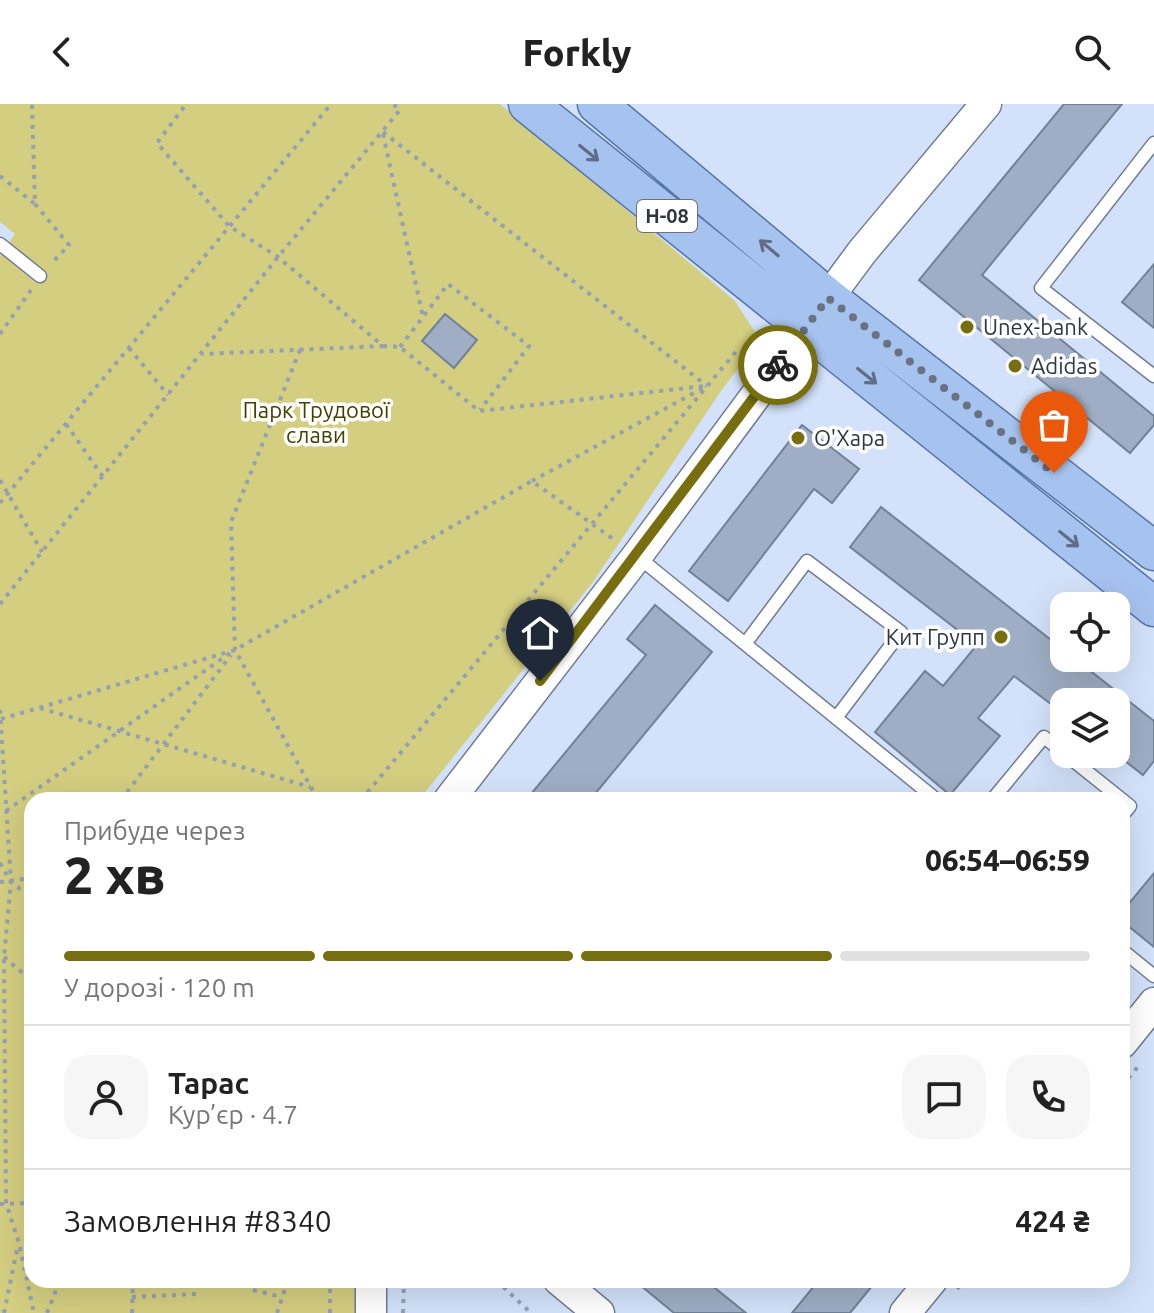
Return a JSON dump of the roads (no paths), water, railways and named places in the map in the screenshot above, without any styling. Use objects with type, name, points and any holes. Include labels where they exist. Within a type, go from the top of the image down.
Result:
[{"type":"main road","name":"Н-08","points":[[528,104],[1154,551]]},
{"type":"main road","name":"Н-08","points":[[597,104],[817,312],[1154,607]]},
{"type":"street","points":[[455,792],[637,556],[862,252],[986,104]]},
{"type":"street","points":[[1134,1050],[1154,1003]]},
{"type":"street","points":[[371,1288],[371,1313]]},
{"type":"street","points":[[569,1288],[599,1313]]},
{"type":"street","points":[[905,1313],[925,1288]]},
{"type":"lane","points":[[1154,143],[1041,288],[1154,376]]},
{"type":"lane","points":[[0,244],[40,276]]},
{"type":"lane","points":[[637,556],[927,792]]},
{"type":"lane","points":[[745,644],[807,561],[901,632],[836,718]]},
{"type":"lane","points":[[999,792],[1044,737],[1050,742]]},
{"type":"lane","points":[[1082,768],[1112,792]]},
{"type":"lane","points":[[1130,956],[1154,976]]},
{"type":"place","name":"Unex-bank","points":[[967,327]]},
{"type":"place","name":"Adidas","points":[[1015,366]]},
{"type":"place","name":"О'Хара","points":[[798,438]]},
{"type":"place","name":"Кит Групп","points":[[1001,637]]},
{"type":"park label","name":"Парк Трудової слави","points":[[316,422]]}]
